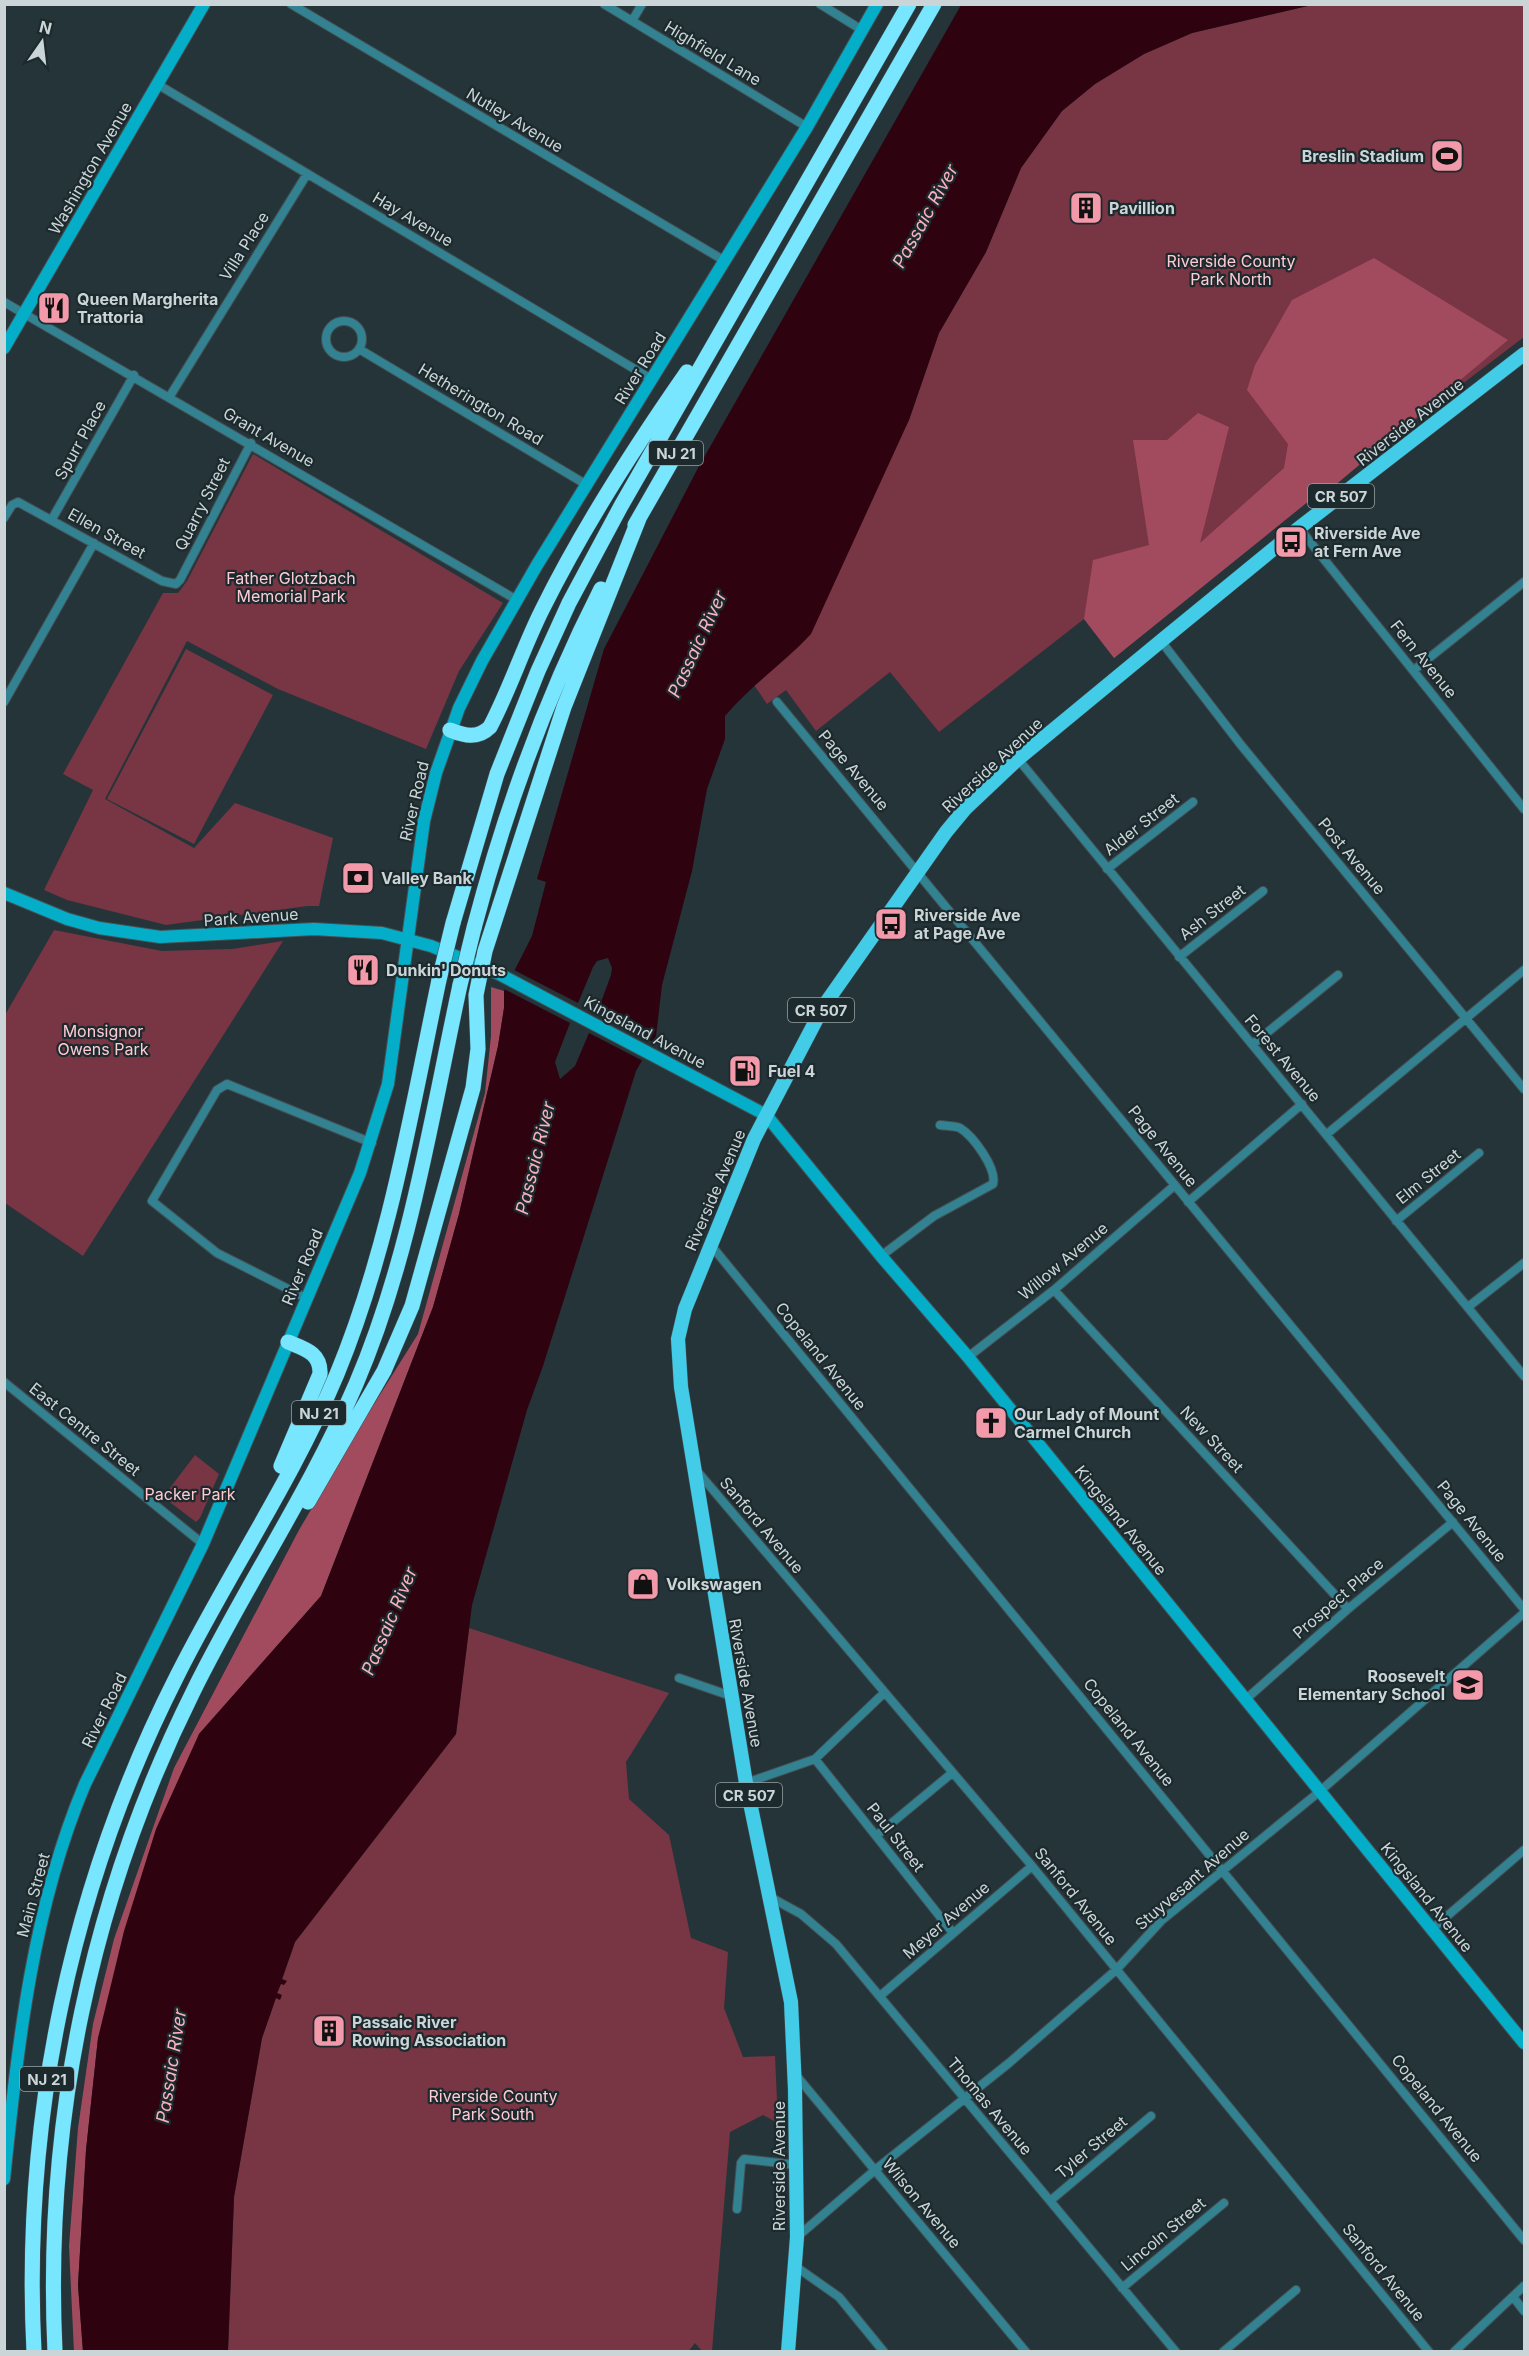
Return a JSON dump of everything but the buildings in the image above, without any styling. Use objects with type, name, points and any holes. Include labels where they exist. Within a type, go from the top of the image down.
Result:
[{"type":"highway","name":"NJ 21","points":[[34,2352],[32,2251],[38,2148],[53,2038],[71,1956],[91,1885],[129,1780],[164,1701],[302,1447],[350,1341],[386,1226],[453,923],[498,774],[553,637],[616,514],[909,4]]},
{"type":"highway","name":"NJ 21","points":[[55,2352],[54,2251],[61,2141],[76,2033],[101,1926],[135,1823],[171,1737],[211,1657],[342,1417],[382,1314],[414,1200],[474,928],[506,816],[544,714],[589,613],[640,516],[934,4]]},
{"type":"highway","points":[[450,730],[462,735],[478,735],[490,727],[534,626],[571,556],[621,472],[747,286]]},
{"type":"highway","points":[[288,1519],[309,1501],[384,1371],[412,1306],[473,1088],[478,1049],[476,995],[481,967],[564,707],[640,516]]},
{"type":"highway","points":[[210,1614],[288,1452],[320,1374],[320,1366],[313,1353],[288,1342]]},
{"type":"main road","name":"Washington Avenue","points":[[4,348],[204,4]]},
{"type":"main road","name":"River Road","points":[[79,1799],[203,1544],[372,1143],[390,1074],[424,821],[450,730],[478,669],[518,600],[807,127],[877,4]]},
{"type":"main road","name":"Riverside Avenue","points":[[788,2352],[797,2237],[795,2074],[790,2002],[781,1942],[768,1895],[746,1783],[692,1466],[678,1364],[678,1339],[692,1288],[766,1114],[823,1007],[918,870],[965,809],[1018,759],[1161,640],[1299,528],[1524,354]]},
{"type":"main road","name":"Park Avenue","points":[[4,893],[67,919],[99,928],[160,938],[330,929],[382,933],[408,938],[499,974]]},
{"type":"main road","name":"Kingsland Avenue","points":[[499,974],[766,1114],[881,1256],[968,1357],[1524,2043]]},
{"type":"main road","name":"Main Street","points":[[4,2179],[26,1995],[62,1851],[79,1799]]},
{"type":"street","name":"Nutley Avenue","points":[[291,4],[724,261]]},
{"type":"street","name":"Highfield Lane","points":[[604,4],[807,127]]},
{"type":"street","points":[[632,21],[642,4]]},
{"type":"street","points":[[820,4],[862,30]]},
{"type":"street","name":"Hay Avenue","points":[[157,84],[653,380]]},
{"type":"street","name":"Villa Place","points":[[170,396],[307,174]]},
{"type":"street","name":"Grant Avenue","points":[[4,302],[134,375],[518,600]]},
{"type":"street","points":[[337,322],[350,322],[361,332],[359,349],[351,356],[343,357],[333,353],[326,342],[328,331],[337,322]]},
{"type":"street","name":"Hetherington Road","points":[[359,349],[587,485]]},
{"type":"street","name":"Spurr Place","points":[[52,519],[134,375]]},
{"type":"street","name":"Quarry Street","points":[[180,580],[251,443]]},
{"type":"street","name":"Ellen Street","points":[[4,518],[12,505],[18,502],[162,581],[176,584],[180,580]]},
{"type":"street","name":"Fern Avenue","points":[[1299,528],[1521,799],[1524,809]]},
{"type":"street","points":[[4,702],[94,543]]},
{"type":"street","points":[[1414,670],[1524,582]]},
{"type":"street","name":"Post Avenue","points":[[1161,640],[1241,745],[1524,1089]]},
{"type":"street","name":"Page Avenue","points":[[777,702],[918,870],[1524,1611]]},
{"type":"street","name":"Forest Avenue","points":[[1018,759],[1524,1376]]},
{"type":"street","name":"Alder Street","points":[[1107,869],[1193,802]]},
{"type":"street","name":"Ash Street","points":[[1179,957],[1263,891]]},
{"type":"street","points":[[1327,1134],[1524,970]]},
{"type":"street","points":[[1253,1044],[1338,975]]},
{"type":"street","points":[[306,1298],[217,1253],[152,1201],[217,1090],[227,1083],[372,1143]]},
{"type":"street","points":[[1188,1202],[1302,1104]]},
{"type":"street","points":[[881,1256],[934,1216],[993,1184],[995,1176],[987,1158],[960,1128],[940,1125]]},
{"type":"street","name":"Elm Street","points":[[1396,1221],[1479,1154]]},
{"type":"street","name":"Willow Avenue","points":[[968,1357],[1054,1290],[1175,1185]]},
{"type":"street","name":"Copeland Avenue","points":[[710,1244],[1524,2240]]},
{"type":"street","points":[[1468,1307],[1524,1263]]},
{"type":"street","name":"New Street","points":[[1054,1290],[1348,1609]]},
{"type":"street","name":"East Centre Street","points":[[4,1382],[203,1544]]},
{"type":"street","name":"Sanford Avenue","points":[[692,1466],[1032,1866],[1430,2352]]},
{"type":"street","name":"Prospect Place","points":[[1245,1700],[1348,1609],[1453,1522]]},
{"type":"street","name":"Stuyvesant Avenue","points":[[797,2237],[875,2170],[1009,2063],[1116,1970],[1161,1922],[1222,1869],[1319,1792],[1524,1611]]},
{"type":"street","points":[[679,1678],[731,1696]]},
{"type":"street","points":[[746,1783],[815,1759],[884,1693]]},
{"type":"street","name":"Paul Street","points":[[815,1759],[953,1934]]},
{"type":"street","points":[[876,1836],[952,1773]]},
{"type":"street","points":[[1432,1929],[1524,1850]]},
{"type":"street","name":"Meyer Avenue","points":[[880,1996],[1032,1866]]},
{"type":"street","name":"Thomas Avenue","points":[[768,1895],[801,1914],[819,1928],[880,1996],[1176,2352]]},
{"type":"street","name":"Wilson Avenue","points":[[795,2074],[1026,2352]]},
{"type":"street","name":"Tyler Street","points":[[1050,2201],[1151,2116]]},
{"type":"street","points":[[737,2209],[741,2163],[744,2159],[797,2165]]},
{"type":"street","name":"Lincoln Street","points":[[1122,2288],[1224,2203]]},
{"type":"street","points":[[795,2266],[839,2297],[884,2352]]},
{"type":"street","points":[[1454,2352],[1514,2298],[1524,2286]]},
{"type":"street","points":[[1223,2352],[1296,2290]]},
{"type":"street","points":[[1514,2298],[1524,2311]]},
{"type":"green space","name":"Riverside County Park North","points":[[1312,5],[1524,5],[1524,337],[1315,496],[1114,658],[1084,619],[939,732],[890,672],[816,731],[786,690],[767,704],[754,685],[765,674],[909,420],[939,333],[986,252],[1021,168],[1062,111],[1095,84],[1144,54],[1192,33]]},
{"type":"green space","name":"Father Glotzbach Memorial Park","points":[[253,454],[503,603],[459,671],[426,749],[278,689],[187,641],[105,799],[194,848],[235,803],[333,838],[319,906],[166,925],[67,900],[44,890],[93,790],[63,774],[163,593],[178,593],[187,581]]},
{"type":"green space","points":[[186,649],[273,695],[194,844],[107,799]]},
{"type":"green space","name":"Monsignor Owens Park","points":[[54,930],[162,951],[232,949],[283,941],[83,1256],[5,1203],[5,1015]]},
{"type":"green space","name":"Packer Park","points":[[195,1455],[219,1474],[200,1518],[196,1522],[163,1497]]},
{"type":"green space","name":"Riverside County Park South","points":[[469,1628],[669,1693],[626,1762],[629,1799],[669,1835],[691,1938],[728,1952],[724,2008],[743,2057],[775,2056],[778,2123],[763,2115],[730,2132],[712,2351],[702,2351],[695,2343],[688,2352],[228,2352],[234,2197],[262,2038],[295,1942],[456,1734]]},
{"type":"shaded area","points":[[1374,258],[1508,340],[1333,487],[1315,496],[1114,658],[1084,619],[1093,560],[1149,545],[1133,440],[1167,440],[1198,413],[1229,427],[1200,543],[1284,468],[1288,444],[1247,390],[1255,365],[1292,300]]},
{"type":"shaded area","points":[[491,987],[504,991],[504,1008],[498,1046],[459,1214],[433,1307],[321,1596],[199,1734],[98,2038],[86,2150],[78,2285],[83,2351],[74,2352],[69,2246],[78,2128],[93,2024],[114,1939],[174,1768],[299,1530],[418,1334],[485,1093],[491,1036]]},
{"type":"water","name":"Passaic River","points":[[961,5],[1312,5],[1192,33],[1144,54],[1095,84],[1062,111],[1021,168],[986,252],[939,333],[909,420],[811,634],[725,716],[725,739],[707,789],[692,871],[662,985],[656,1036],[636,1071],[527,1410],[472,1605],[456,1734],[295,1942],[282,1979],[287,1981],[284,1985],[281,1984],[277,1993],[282,1995],[280,2000],[276,1998],[262,2038],[234,2197],[228,2351],[83,2352],[78,2285],[86,2150],[98,2038],[124,1931],[156,1829],[199,1734],[321,1596],[433,1307],[459,1214],[498,1046],[504,1008],[504,991],[532,936],[546,882],[537,879],[604,649],[698,468]]},
{"type":"pier","points":[[608,958],[612,968],[611,975],[597,1013],[655,1043],[645,1062],[589,1033],[575,1066],[560,1079],[555,1062],[570,1023],[502,988],[512,969],[578,1003],[597,961]]},
{"type":"place","name":"Breslin Stadium","points":[[1447,156]]},
{"type":"place","name":"Pavillion","points":[[1086,208]]},
{"type":"place","name":"Queen Margherita Trattoria","points":[[54,308]]},
{"type":"place","name":"Riverside Ave at Fern Ave","points":[[1291,542]]},
{"type":"place","name":"Valley Bank","points":[[358,878]]},
{"type":"place","name":"Riverside Ave at Page Ave","points":[[891,924]]},
{"type":"place","name":"Dunkin' Donuts","points":[[363,970]]},
{"type":"place","name":"Fuel 4","points":[[745,1071]]},
{"type":"place","name":"Our Lady of Mount Carmel Church","points":[[991,1423]]},
{"type":"place","name":"Volkswagen","points":[[643,1584]]},
{"type":"place","name":"Roosevelt Elementary School","points":[[1468,1685]]},
{"type":"place","name":"Passaic River Rowing Association","points":[[329,2031]]}]
